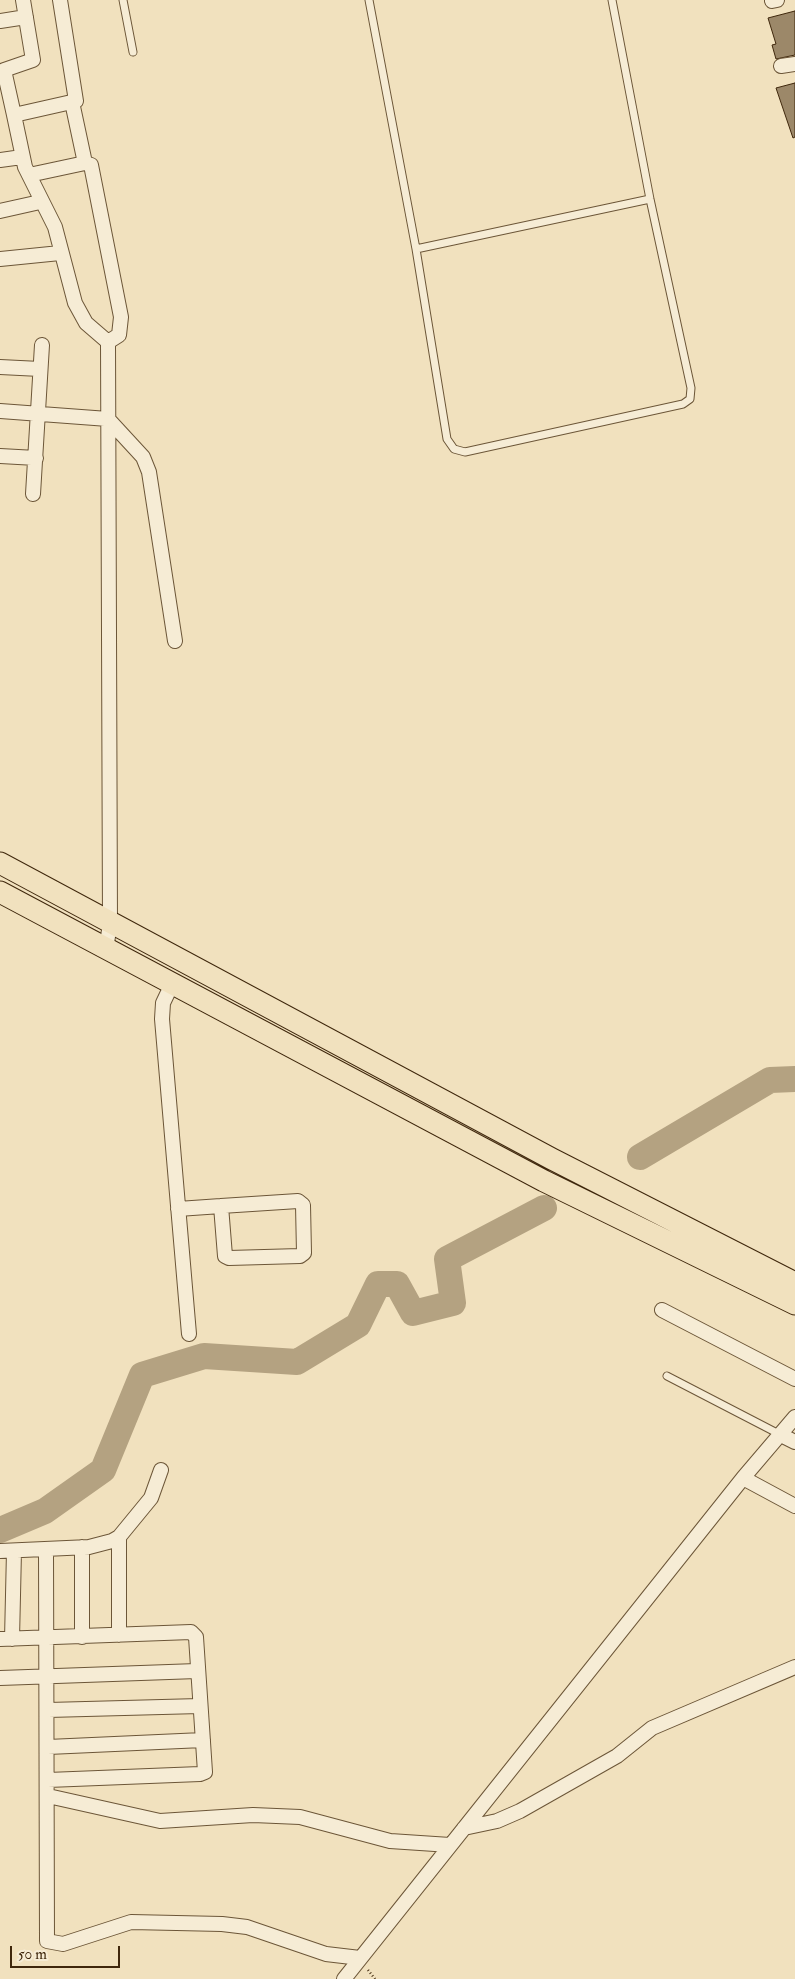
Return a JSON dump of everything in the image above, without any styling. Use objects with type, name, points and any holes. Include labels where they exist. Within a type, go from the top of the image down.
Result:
[{"type":"main road","points":[[0,863],[110,924],[552,1159],[795,1283]]},
{"type":"main road","points":[[0,892],[544,1181],[795,1304]]},
{"type":"street","points":[[23,0],[32,62],[5,69],[9,111],[29,175],[40,202],[55,227],[60,253],[79,310],[86,323],[108,342],[110,924],[106,949]]},
{"type":"street","points":[[9,111],[76,101],[60,0]]},
{"type":"street","points":[[0,21],[26,17]]},
{"type":"street","points":[[780,66],[795,64]]},
{"type":"street","points":[[72,102],[86,163]]},
{"type":"street","points":[[0,160],[22,156]]},
{"type":"street","points":[[29,175],[86,163],[91,165],[121,317],[120,335],[108,342]]},
{"type":"street","points":[[0,211],[40,202]]},
{"type":"street","points":[[0,259],[60,253]]},
{"type":"street","points":[[33,494],[42,345]]},
{"type":"street","points":[[0,367],[40,369]]},
{"type":"street","points":[[0,411],[38,412],[108,419],[147,463],[175,641]]},
{"type":"street","points":[[0,456],[36,458]]},
{"type":"street","points":[[172,984],[161,1010],[189,1334]]},
{"type":"street","points":[[178,1209],[221,1206],[301,1202],[303,1205],[304,1253],[300,1256],[229,1258],[225,1256],[221,1206]]},
{"type":"street","points":[[662,1310],[795,1379]]},
{"type":"street","points":[[344,1979],[743,1478],[795,1417]]},
{"type":"street","points":[[781,1435],[795,1442]]},
{"type":"street","points":[[48,1780],[200,1774],[205,1772],[195,1633],[6,1639],[7,1551],[82,1547],[103,1544],[119,1537],[151,1498],[161,1470]]},
{"type":"street","points":[[743,1478],[795,1506]]},
{"type":"street","points":[[119,1537],[119,1635]]},
{"type":"street","points":[[82,1547],[82,1637]]},
{"type":"street","points":[[46,1550],[48,1677],[46,1936],[50,1943],[63,1944],[74,1942],[131,1922],[222,1924],[247,1926],[326,1954],[360,1958]]},
{"type":"street","points":[[464,1828],[497,1821],[520,1811],[617,1756],[652,1728],[795,1667]]},
{"type":"street","points":[[0,1678],[197,1671]]},
{"type":"street","points":[[48,1710],[200,1706]]},
{"type":"street","points":[[48,1747],[203,1740]]},
{"type":"street","points":[[48,1796],[160,1821],[278,1815],[321,1821],[390,1841],[450,1845]]},
{"type":"lane","points":[[123,0],[133,52]]},
{"type":"lane","points":[[369,0],[416,249],[447,439],[454,449],[465,452],[683,404],[690,399],[691,388],[650,199],[612,0]]},
{"type":"lane","points":[[416,249],[650,199]]},
{"type":"lane","points":[[667,1376],[781,1435]]},
{"type":"building","points":[[795,11],[795,55],[776,59],[772,45],[776,44],[768,18]]},
{"type":"building","points":[[795,83],[795,137],[793,138],[776,88]]},
{"type":"waterway","points":[[640,1157],[770,1080],[795,1079]]},
{"type":"waterway","points":[[0,1530],[45,1511],[103,1470],[142,1375],[204,1356],[297,1362],[358,1325],[378,1284],[397,1284],[413,1313],[453,1303],[447,1259],[544,1208]]}]
